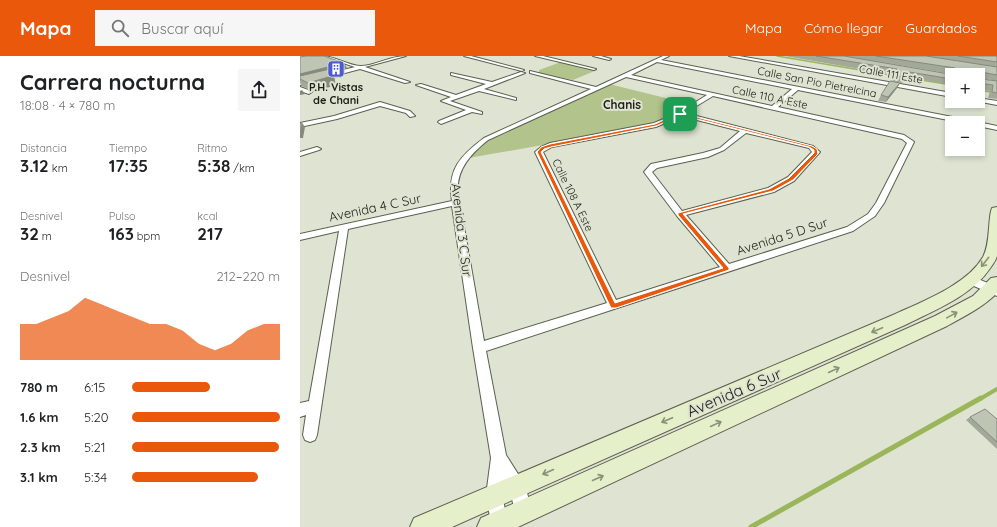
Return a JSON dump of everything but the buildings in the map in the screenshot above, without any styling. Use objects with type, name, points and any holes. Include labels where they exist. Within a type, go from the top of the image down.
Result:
[{"type":"main road","name":"Avenida 6 Sur","points":[[423,527],[899,320],[944,298],[971,280],[990,256],[997,211]]},
{"type":"main road","name":"Avenida 6 Sur","points":[[495,525],[941,321],[972,304],[995,288]]},
{"type":"street","points":[[324,56],[407,82]]},
{"type":"street","points":[[300,83],[404,56]]},
{"type":"street","points":[[466,56],[522,71],[532,71],[595,88]]},
{"type":"street","points":[[537,56],[594,69]]},
{"type":"street","points":[[545,65],[569,56]]},
{"type":"street","points":[[595,56],[609,59]]},
{"type":"street","name":"Avenida 3 C Sur","points":[[495,525],[494,496],[500,458],[479,348],[456,203],[454,182],[459,167],[467,155],[486,139],[666,56]]},
{"type":"street","name":"Calle 111 Este","points":[[731,56],[945,94]]},
{"type":"street","name":"Calle San Pio Pietrelcina","points":[[657,61],[945,117]]},
{"type":"street","points":[[532,71],[539,67]]},
{"type":"street","points":[[480,113],[444,101],[492,84],[522,71]]},
{"type":"street","points":[[453,74],[492,84]]},
{"type":"street","name":"Calle 110 A Este","points":[[626,75],[909,139]]},
{"type":"street","points":[[419,84],[457,97]]},
{"type":"street","points":[[773,108],[797,88]]},
{"type":"street","points":[[300,89],[309,92]]},
{"type":"street","points":[[479,89],[514,99]]},
{"type":"street","name":"Calle 108 A Este","points":[[614,306],[539,152],[543,148],[550,146],[656,125],[680,114],[712,94]]},
{"type":"street","points":[[985,101],[997,103]]},
{"type":"street","points":[[300,125],[335,118],[380,104],[408,112],[412,116]]},
{"type":"street","points":[[441,122],[472,110]]},
{"type":"street","points":[[680,114],[811,147],[816,150],[816,154],[791,179],[771,190],[680,214]]},
{"type":"street","points":[[985,125],[997,128]]},
{"type":"street","points":[[727,269],[680,214],[648,172],[651,168],[705,155],[722,149],[744,131]]},
{"type":"street","name":"Avenida 5 D Sur","points":[[479,348],[614,306],[850,229],[871,216],[880,204],[911,142],[909,139]]},
{"type":"street","points":[[300,154],[317,150]]},
{"type":"street","name":"Avenida 4 C Sur","points":[[300,237],[456,203]]},
{"type":"street","points":[[310,435],[344,227]]},
{"type":"street","points":[[971,280],[995,288]]},
{"type":"street","points":[[300,410],[315,405]]},
{"type":"street","name":"Avenida 3 C Sur","points":[[500,458],[517,486],[523,512]]},
{"type":"green space","points":[[561,62],[597,70],[573,80],[539,73],[539,70]]},
{"type":"green space","points":[[609,84],[690,104],[663,120],[634,129],[469,158],[488,140]]},
{"type":"waterway","points":[[777,56],[896,76]]},
{"type":"waterway","points":[[902,77],[945,84]]},
{"type":"waterway","points":[[985,91],[997,93]]},
{"type":"waterway","points":[[980,399],[997,389]]},
{"type":"waterway","points":[[751,527],[981,398]]},
{"type":"place","name":"P.H. Vistas de Chani","points":[[336,69]]},
{"type":"district","name":"Chanis","points":[[622,105]]},
{"type":"route","points":[[680,114],[811,147],[816,150],[816,154],[791,179],[771,190],[680,214],[727,269],[614,306],[539,152],[543,148],[550,146],[656,125],[680,114]]}]
